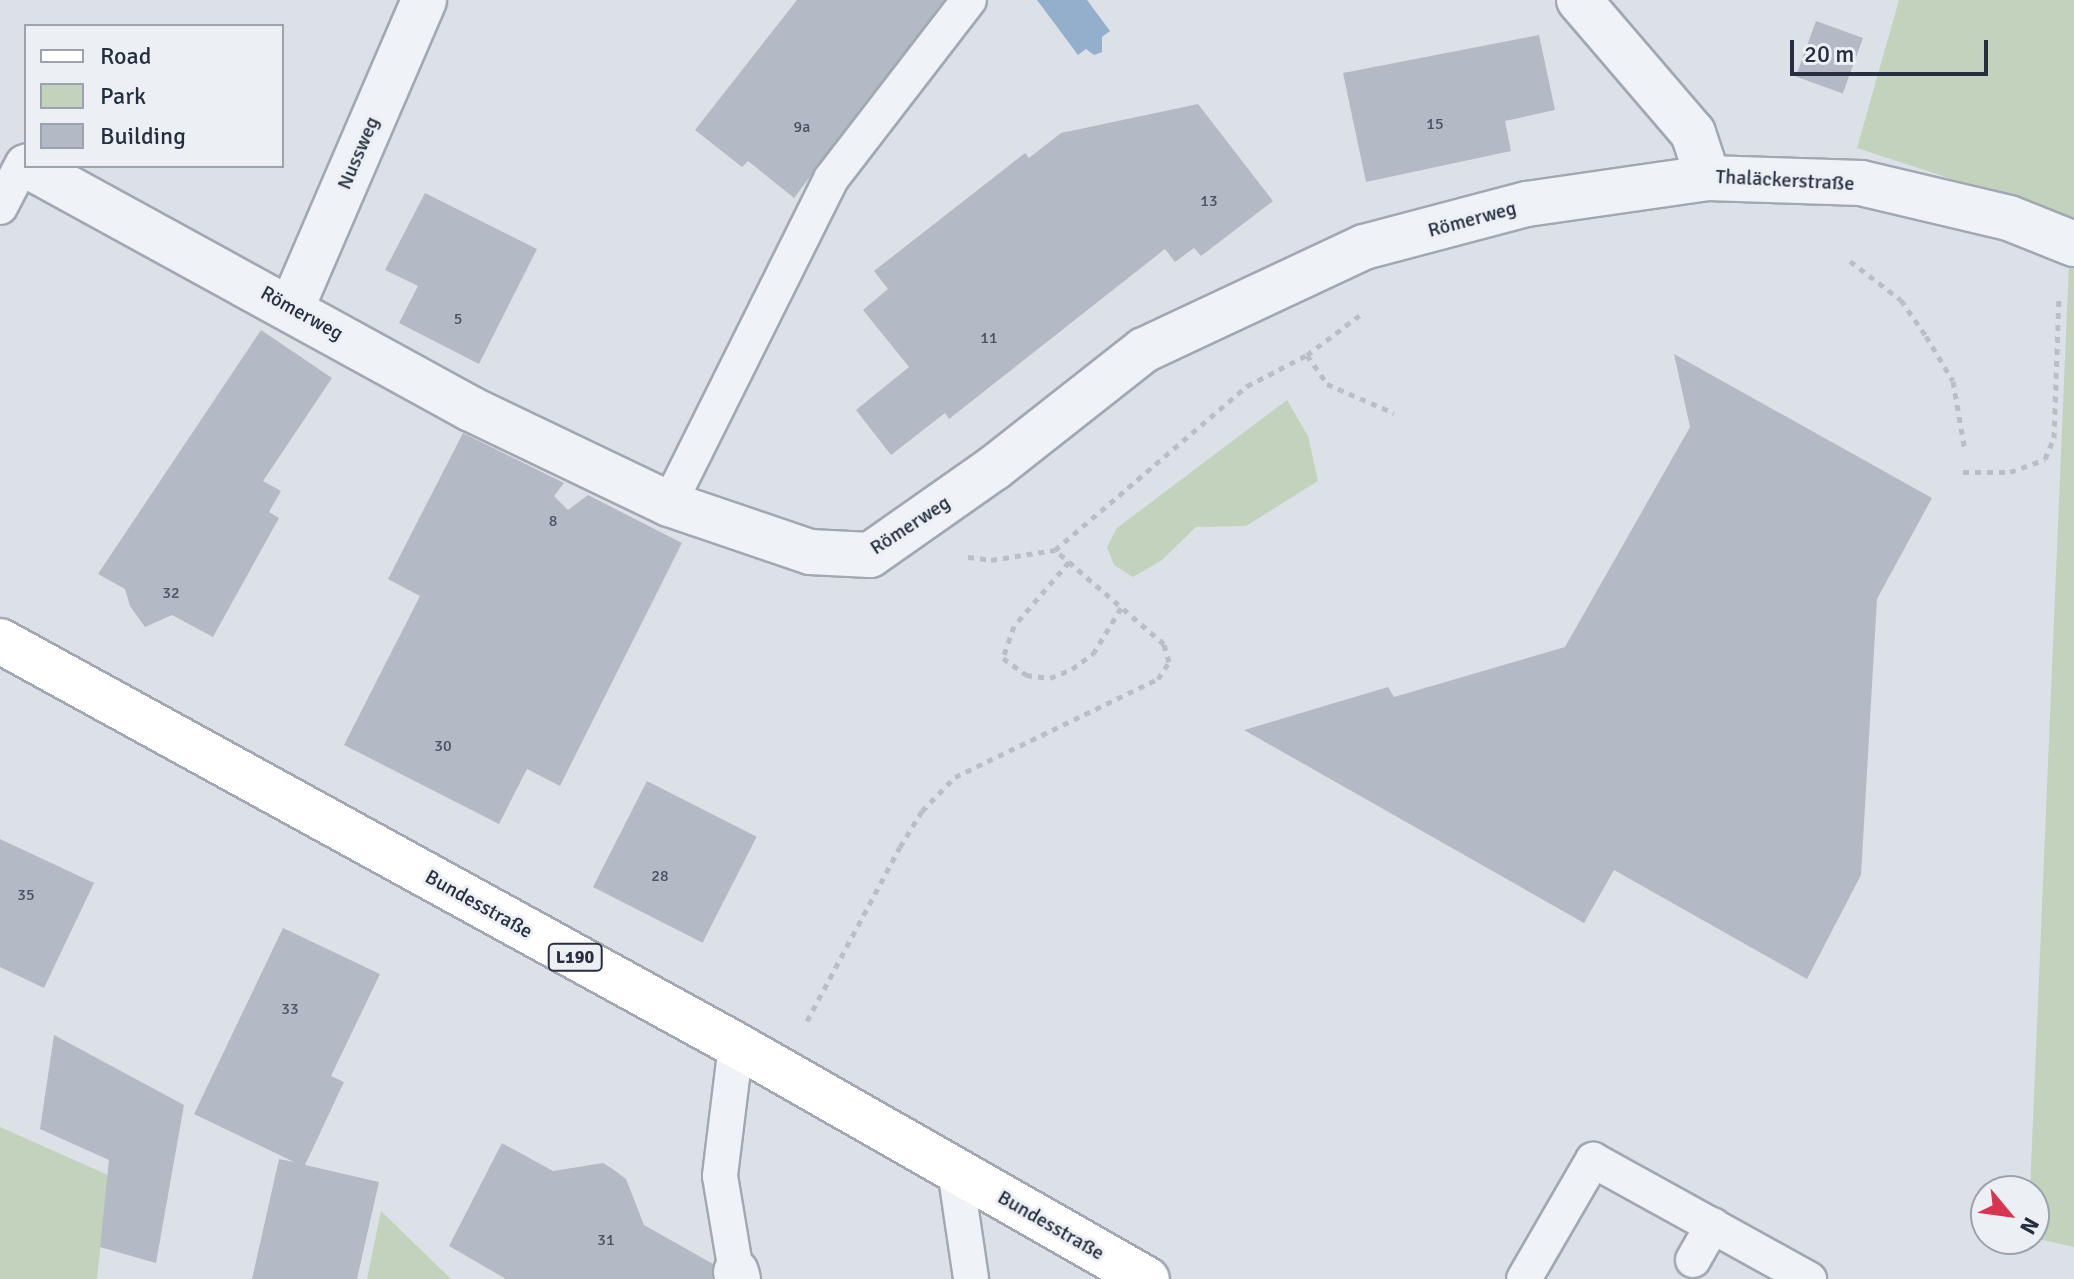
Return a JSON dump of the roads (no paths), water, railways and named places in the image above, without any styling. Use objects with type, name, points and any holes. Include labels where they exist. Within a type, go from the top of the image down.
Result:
[{"type":"main road","name":"Bundesstraße","points":[[0,641],[736,1045],[1147,1279]]},
{"type":"street","name":"Nussweg","points":[[292,307],[424,0]]},
{"type":"street","name":"Thaläckerstraße","points":[[1579,0],[1693,133],[1708,178],[1861,183],[2009,218],[2068,242]]},
{"type":"street","name":"Römerweg","points":[[30,168],[292,307],[471,409],[669,504],[810,552],[870,555],[1144,350],[1364,247],[1527,204],[1708,178]]},
{"type":"lane","points":[[669,504],[831,179],[969,0]]},
{"type":"lane","points":[[0,207],[19,162]]},
{"type":"lane","points":[[736,1045],[720,1176],[737,1276]]},
{"type":"lane","points":[[1524,1279],[1593,1160],[1809,1279]]},
{"type":"lane","points":[[955,1170],[971,1279]]},
{"type":"lane","points":[[1693,1260],[1713,1225]]},
{"type":"water","points":[[1037,0],[1087,0],[1110,31],[1102,37],[1102,52],[1094,55],[1086,49],[1078,55]]}]
